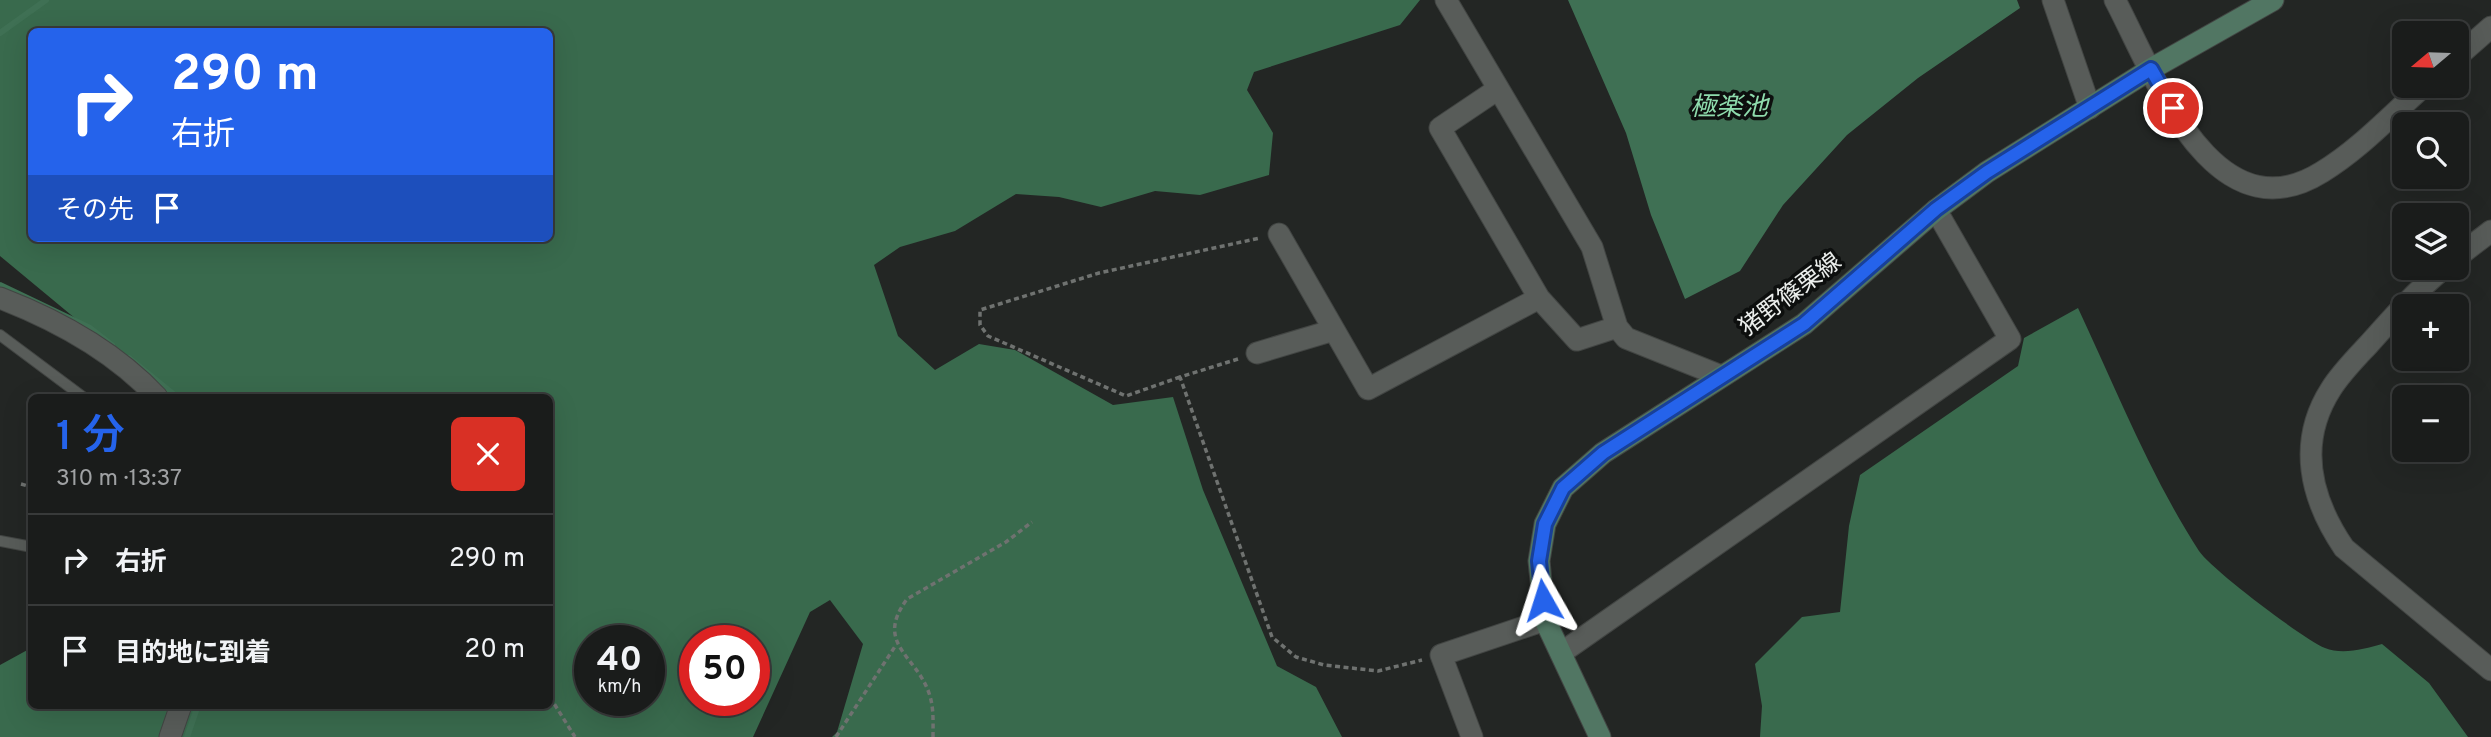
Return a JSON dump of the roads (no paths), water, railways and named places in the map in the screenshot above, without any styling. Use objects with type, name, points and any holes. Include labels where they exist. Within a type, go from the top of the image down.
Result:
[{"type":"main road","name":"猪野篠栗線","points":[[1600,737],[1545,620],[1539,561],[1545,524],[1563,488],[1603,453],[1804,324],[1936,209],[1987,172],[2151,69],[2273,0]]},
{"type":"street","points":[[1446,0],[1592,247],[1617,327],[1626,338],[1721,376]]},
{"type":"street","points":[[2053,0],[2090,108]]},
{"type":"street","points":[[2115,0],[2190,140],[2224,173],[2247,184],[2274,186],[2296,183],[2320,173],[2410,98]]},
{"type":"street","points":[[2469,46],[2491,27]]},
{"type":"street","points":[[1497,89],[1440,128],[1539,298],[1577,340],[1617,327]]},
{"type":"street","points":[[1561,653],[2010,339],[1936,209]]},
{"type":"street","points":[[2469,248],[2491,231]]},
{"type":"street","points":[[1279,233],[1368,389],[1539,298]]},
{"type":"street","points":[[2430,280],[2410,297],[2332,387],[2319,411],[2310,439],[2311,473],[2328,524],[2344,548],[2491,670]]},
{"type":"street","points":[[0,298],[31,310],[96,346],[153,394]]},
{"type":"street","points":[[1257,354],[1334,330]]},
{"type":"street","points":[[1472,737],[1441,655],[1545,620]]},
{"type":"street","points":[[170,737],[180,709]]},
{"type":"lane","points":[[0,335],[79,394]]},
{"type":"lane","points":[[0,541],[28,546]]},
{"type":"water","name":"極楽池","points":[[1568,0],[2017,0],[2020,8],[1918,78],[1847,135],[1783,205],[1740,271],[1685,299],[1651,215],[1626,133]]},
{"type":"waterway","points":[[0,33],[46,0]]},
{"type":"waterway","points":[[0,285],[90,328],[112,345]]},
{"type":"waterway","points":[[129,358],[173,394]]},
{"type":"waterway","points":[[187,737],[197,709]]}]
